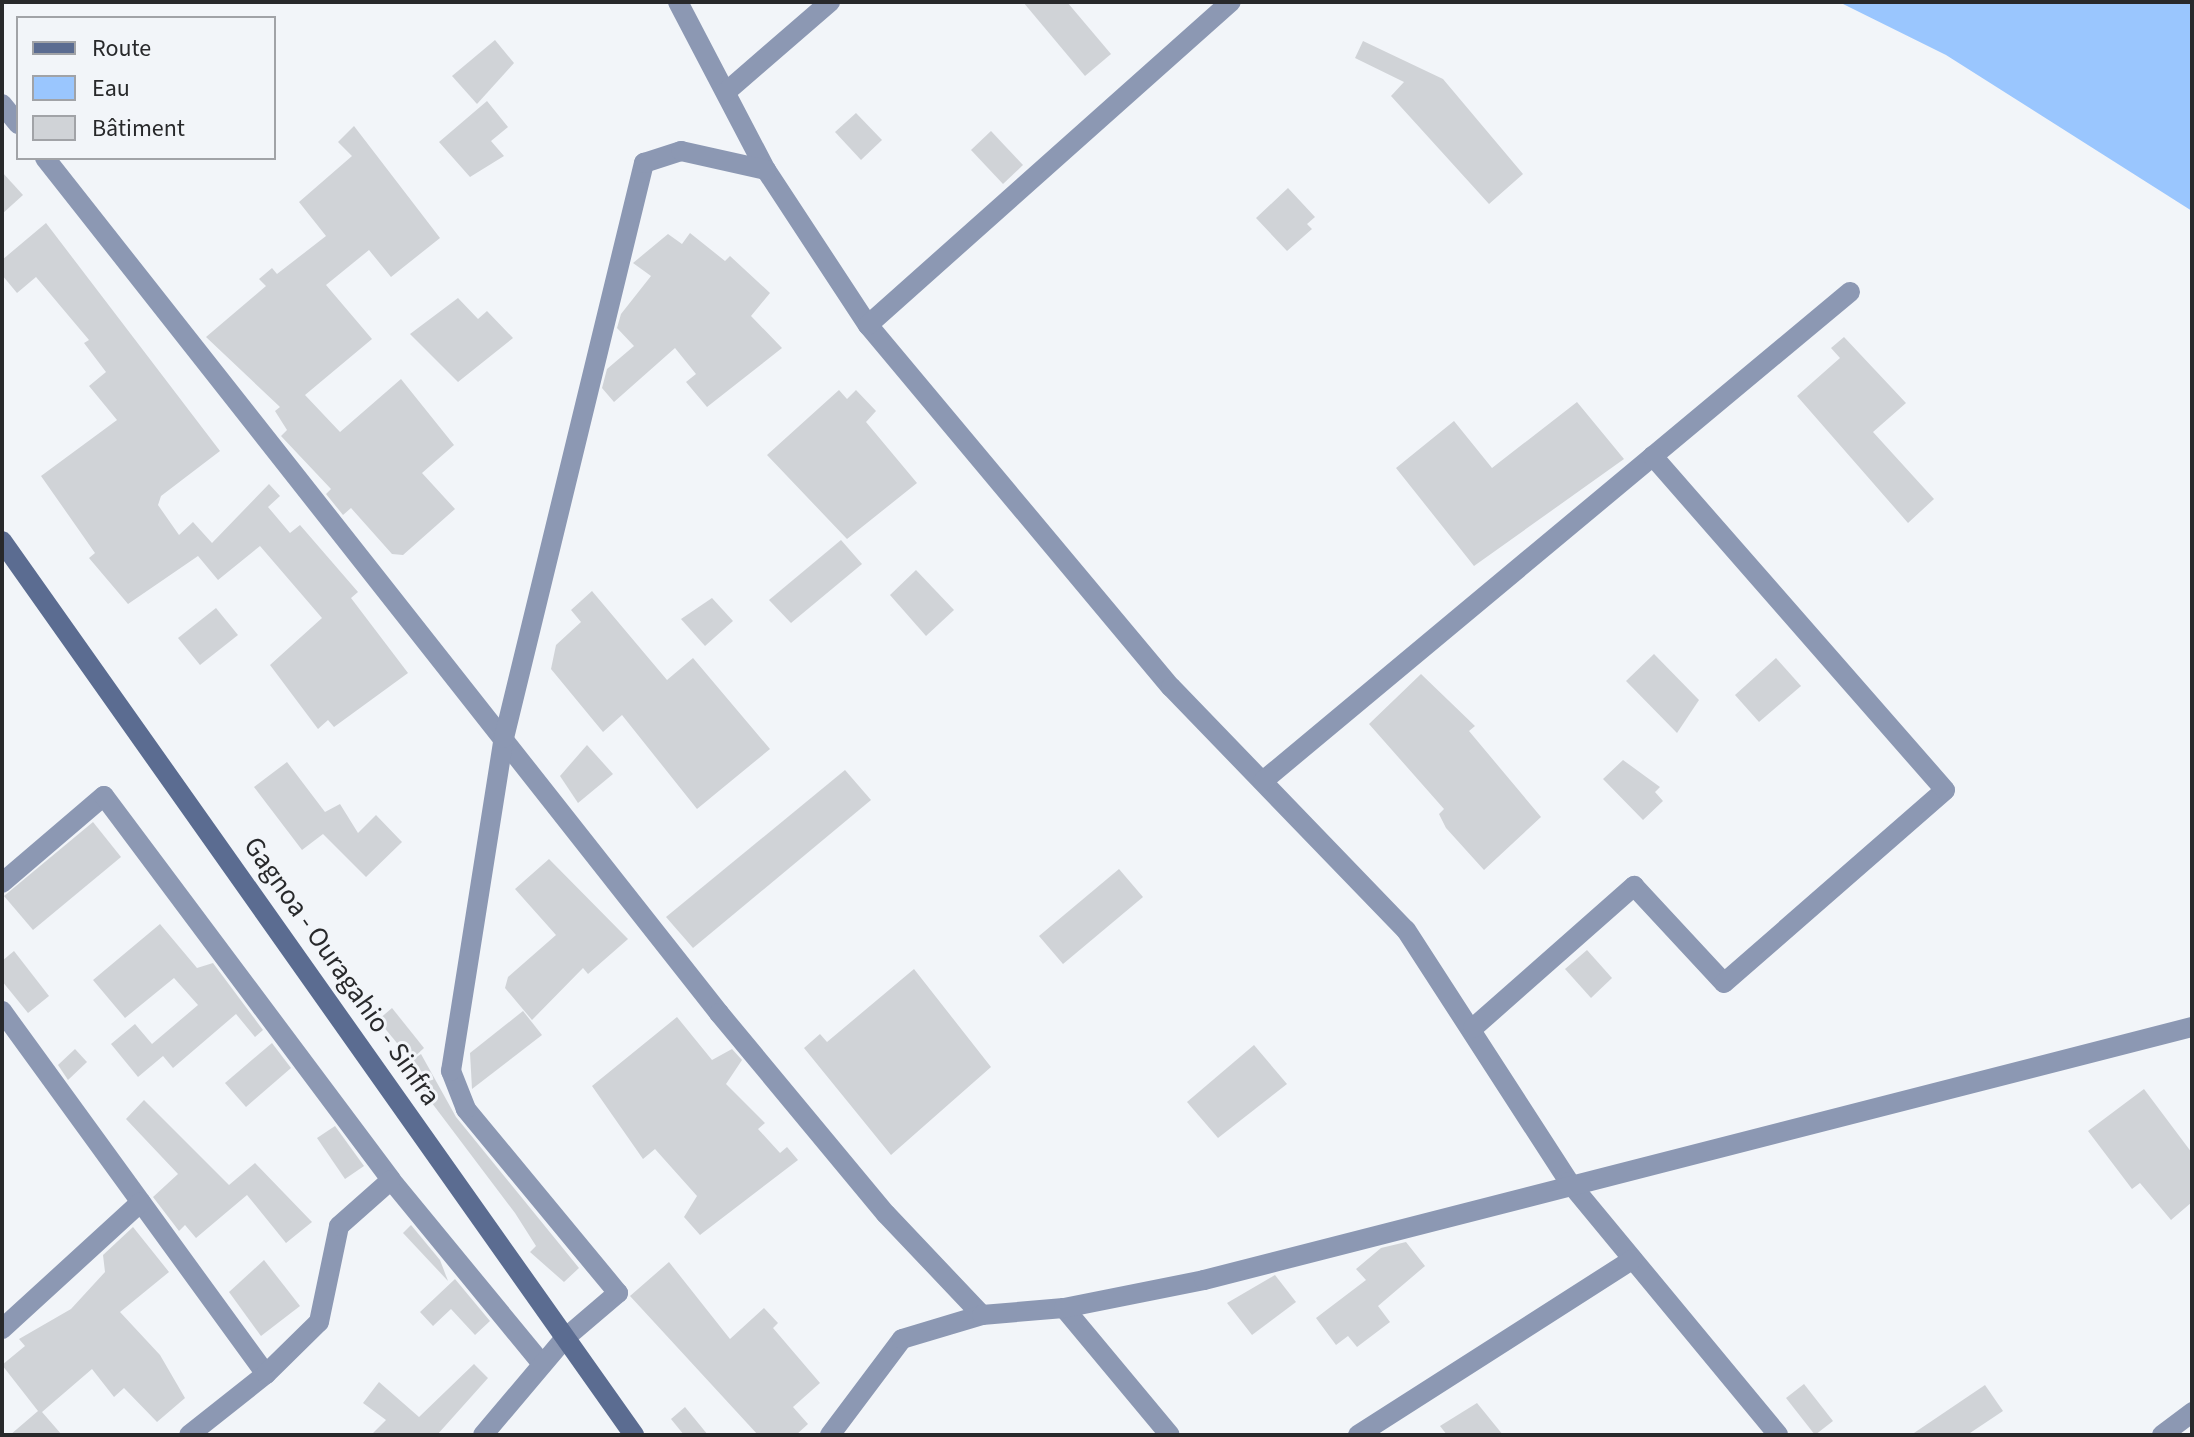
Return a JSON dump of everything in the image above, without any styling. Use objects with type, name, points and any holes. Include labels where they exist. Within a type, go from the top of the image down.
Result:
[{"type":"main road","name":"Gagnoa - Ouragahio - Sinfra","points":[[2,541],[634,1435]]},
{"type":"street","points":[[678,2],[766,170],[868,325],[1076,579],[1406,930],[1473,1028],[1569,1182],[1778,1435]]},
{"type":"street","points":[[726,92],[830,2]]},
{"type":"street","points":[[868,325],[1231,2]]},
{"type":"street","points":[[2,104],[16,122]]},
{"type":"street","points":[[483,1435],[564,1339],[618,1293],[466,1109],[451,1071],[504,738],[644,163],[681,151],[766,170]]},
{"type":"street","points":[[47,160],[857,1179],[982,1315]]},
{"type":"street","points":[[1263,781],[1850,292]]},
{"type":"street","points":[[1473,1028],[1634,886],[1724,983],[1945,790],[1653,456]]},
{"type":"street","points":[[2,883],[104,796],[391,1180],[542,1364]]},
{"type":"street","points":[[2,1011],[266,1374]]},
{"type":"street","points":[[830,1435],[902,1339],[982,1315],[1064,1308],[1204,1280],[1569,1182],[2192,1027]]},
{"type":"street","points":[[189,1435],[266,1374],[319,1322],[339,1226],[391,1180]]},
{"type":"street","points":[[2,1329],[141,1202]]},
{"type":"street","points":[[1358,1435],[1633,1259]]},
{"type":"street","points":[[1064,1308],[1170,1435]]},
{"type":"street","points":[[2162,1435],[2192,1412]]},
{"type":"water","points":[[1839,2],[2192,2],[2192,211],[1946,55]]},
{"type":"building","points":[[1023,2],[1067,2],[1111,54],[1085,76]]},
{"type":"building","points":[[495,40],[514,63],[477,104],[452,76]]},
{"type":"building","points":[[1363,41],[1443,79],[1523,174],[1489,204],[1391,96],[1404,82],[1355,58]]},
{"type":"building","points":[[487,101],[508,127],[491,141],[504,156],[470,177],[439,142]]},
{"type":"building","points":[[856,113],[882,140],[861,160],[835,132]]},
{"type":"building","points":[[354,126],[440,238],[391,277],[369,250],[326,285],[372,339],[305,395],[340,432],[401,379],[454,445],[422,473],[455,509],[403,555],[392,554],[351,508],[343,515],[326,494],[331,489],[281,436],[287,430],[275,411],[280,407],[206,337],[266,286],[259,279],[272,268],[277,274],[326,236],[299,202],[352,156],[338,142]]},
{"type":"building","points":[[991,131],[1023,165],[1003,184],[971,150]]},
{"type":"building","points":[[2,172],[23,195],[2,214]]},
{"type":"building","points":[[1288,188],[1315,217],[1307,224],[1312,229],[1287,251],[1256,218]]},
{"type":"building","points":[[46,223],[220,451],[161,496],[158,505],[179,535],[193,522],[212,543],[269,484],[280,496],[268,507],[290,533],[300,525],[358,592],[351,598],[408,673],[334,727],[328,720],[318,729],[270,665],[322,618],[260,546],[218,580],[198,556],[128,604],[89,558],[95,553],[41,476],[117,420],[89,386],[106,372],[84,343],[89,340],[36,277],[17,293],[2,275],[2,260]]},
{"type":"building","points":[[690,233],[725,261],[730,256],[770,293],[751,316],[782,348],[707,407],[686,382],[696,374],[675,348],[614,402],[602,388],[607,369],[634,346],[617,328],[621,314],[651,276],[633,263],[668,234],[682,244]]},
{"type":"building","points":[[458,298],[478,319],[487,311],[513,338],[458,382],[410,334]]},
{"type":"building","points":[[1844,337],[1906,403],[1873,432],[1934,499],[1908,523],[1797,396],[1840,358],[1831,348]]},
{"type":"building","points":[[839,390],[847,399],[856,390],[876,411],[866,422],[917,483],[847,539],[767,455]]},
{"type":"building","points":[[1577,402],[1624,459],[1474,566],[1396,468],[1454,421],[1492,468]]},
{"type":"building","points":[[841,540],[862,564],[791,623],[769,600]]},
{"type":"building","points":[[916,570],[954,610],[926,636],[890,595]]},
{"type":"building","points":[[592,591],[667,680],[693,658],[770,749],[697,809],[622,715],[603,732],[551,669],[556,645],[581,622],[571,610]]},
{"type":"building","points":[[712,598],[733,621],[705,646],[681,619]]},
{"type":"building","points":[[216,608],[238,635],[200,665],[178,638]]},
{"type":"building","points":[[1654,654],[1699,700],[1677,733],[1626,681]]},
{"type":"building","points":[[1776,658],[1801,686],[1759,722],[1735,695]]},
{"type":"building","points":[[1421,674],[1475,726],[1469,731],[1541,817],[1484,870],[1446,828],[1439,814],[1444,809],[1369,724]]},
{"type":"building","points":[[587,745],[613,774],[578,803],[560,776]]},
{"type":"building","points":[[1623,760],[1660,787],[1655,792],[1663,801],[1643,820],[1603,779]]},
{"type":"building","points":[[287,762],[325,812],[340,804],[358,833],[376,815],[402,842],[366,877],[323,834],[302,850],[254,787]]},
{"type":"building","points":[[845,770],[871,800],[693,948],[666,917]]},
{"type":"building","points":[[93,822],[121,857],[33,930],[4,896]]},
{"type":"building","points":[[549,859],[628,939],[588,974],[583,968],[532,1020],[505,988],[508,977],[556,935],[515,889]]},
{"type":"building","points":[[1119,869],[1143,897],[1063,964],[1039,936]]},
{"type":"building","points":[[160,924],[197,968],[213,963],[263,1030],[255,1037],[236,1014],[173,1068],[163,1056],[138,1077],[111,1044],[135,1024],[152,1044],[198,1005],[174,978],[125,1018],[93,980]]},
{"type":"building","points":[[1587,950],[1612,978],[1591,998],[1565,969]]},
{"type":"building","points":[[14,951],[49,996],[28,1013],[2,981],[2,961]]},
{"type":"building","points":[[914,969],[991,1067],[891,1155],[804,1048],[820,1034],[827,1042]]},
{"type":"building","points":[[392,1008],[424,1048],[411,1060],[378,1020]]},
{"type":"building","points":[[523,1011],[542,1035],[472,1089],[470,1053]]},
{"type":"building","points":[[677,1017],[712,1060],[732,1049],[742,1060],[726,1084],[765,1123],[758,1129],[780,1153],[787,1147],[798,1160],[700,1235],[684,1217],[697,1196],[655,1149],[643,1159],[592,1086]]},
{"type":"building","points":[[272,1043],[291,1068],[246,1107],[225,1083]]},
{"type":"building","points":[[1254,1045],[1287,1084],[1218,1138],[1187,1102]]},
{"type":"building","points":[[75,1049],[87,1062],[68,1080],[58,1065]]},
{"type":"building","points":[[421,1054],[456,1117],[579,1268],[564,1282],[530,1252],[536,1246],[515,1213],[404,1066]]},
{"type":"building","points":[[2144,1089],[2192,1153],[2192,1202],[2171,1220],[2140,1183],[2132,1189],[2088,1131]]},
{"type":"building","points":[[144,1100],[229,1185],[255,1163],[312,1222],[286,1243],[247,1195],[196,1238],[185,1225],[179,1231],[153,1197],[178,1174],[126,1119]]},
{"type":"building","points":[[335,1126],[364,1166],[345,1179],[317,1138]]},
{"type":"building","points":[[411,1225],[440,1260],[448,1281],[403,1233]]},
{"type":"building","points":[[133,1227],[169,1272],[120,1312],[160,1355],[185,1398],[157,1422],[124,1388],[114,1397],[92,1369],[42,1412],[62,1435],[10,1435],[38,1411],[2,1365],[25,1346],[19,1339],[71,1309],[105,1272],[103,1255]]},
{"type":"building","points":[[1406,1242],[1425,1266],[1378,1306],[1390,1322],[1357,1347],[1348,1336],[1336,1345],[1316,1318],[1366,1280],[1356,1269],[1381,1248]]},
{"type":"building","points":[[264,1260],[300,1306],[261,1336],[229,1292]]},
{"type":"building","points":[[669,1262],[730,1339],[764,1308],[778,1323],[773,1328],[820,1383],[793,1407],[808,1424],[796,1435],[758,1435],[630,1296]]},
{"type":"building","points":[[1275,1275],[1296,1302],[1252,1335],[1227,1303]]},
{"type":"building","points":[[455,1279],[490,1321],[475,1335],[451,1309],[433,1326],[420,1312]]},
{"type":"building","points":[[474,1364],[488,1378],[437,1435],[371,1435],[386,1420],[363,1403],[379,1382],[419,1417]]},
{"type":"building","points":[[1804,1384],[1833,1421],[1815,1435],[1786,1398]]},
{"type":"building","points":[[1985,1385],[2003,1411],[1967,1435],[1911,1435]]},
{"type":"building","points":[[1477,1403],[1503,1435],[1447,1435],[1440,1426]]},
{"type":"building","points":[[685,1407],[708,1435],[684,1435],[671,1419]]}]
